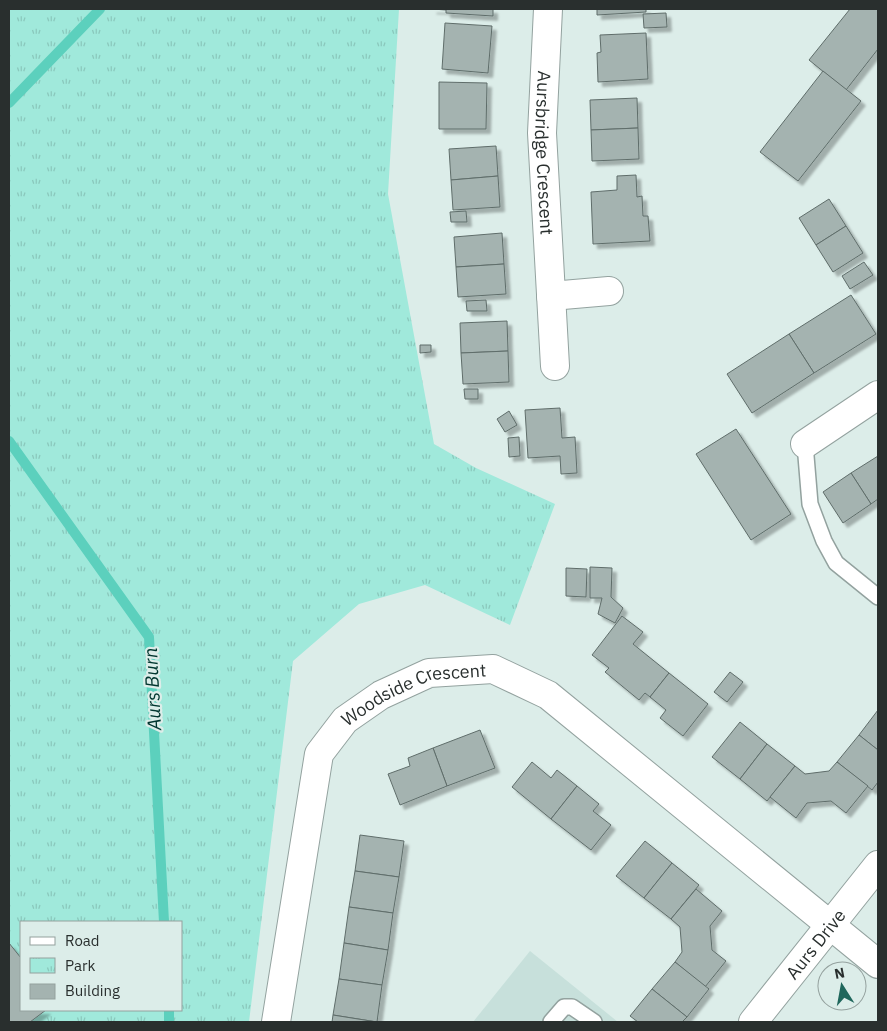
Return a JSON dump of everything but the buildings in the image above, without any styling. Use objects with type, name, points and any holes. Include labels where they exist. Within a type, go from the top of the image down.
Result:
[{"type":"street","name":"Aursbridge Crescent","points":[[548,9],[542,133],[554,366]]},
{"type":"street","points":[[551,296],[609,291]]},
{"type":"street","points":[[805,444],[878,395]]},
{"type":"street","name":"Woodside Crescent","points":[[276,1022],[319,754],[346,720],[381,695],[429,672],[493,669],[548,695],[878,964]]},
{"type":"street","name":"Aurs Drive","points":[[753,1022],[878,865]]},
{"type":"lane","points":[[805,444],[810,504],[824,541],[836,563],[878,597]]},
{"type":"lane","points":[[551,1022],[564,1007],[572,1007],[594,1022]]},
{"type":"shaded area","points":[[530,951],[618,1022],[473,1022]]},
{"type":"green space","points":[[9,9],[399,9],[388,194],[434,444],[476,468],[555,504],[510,625],[425,585],[359,604],[293,661],[249,1022],[9,1022]]},
{"type":"waterway","name":"Aurs Burn","points":[[9,103],[100,9]]},
{"type":"waterway","name":"Aurs Burn","points":[[9,441],[149,637],[164,921]]},
{"type":"waterway","name":"Aurs Burn","points":[[169,1011],[169,1022]]}]
